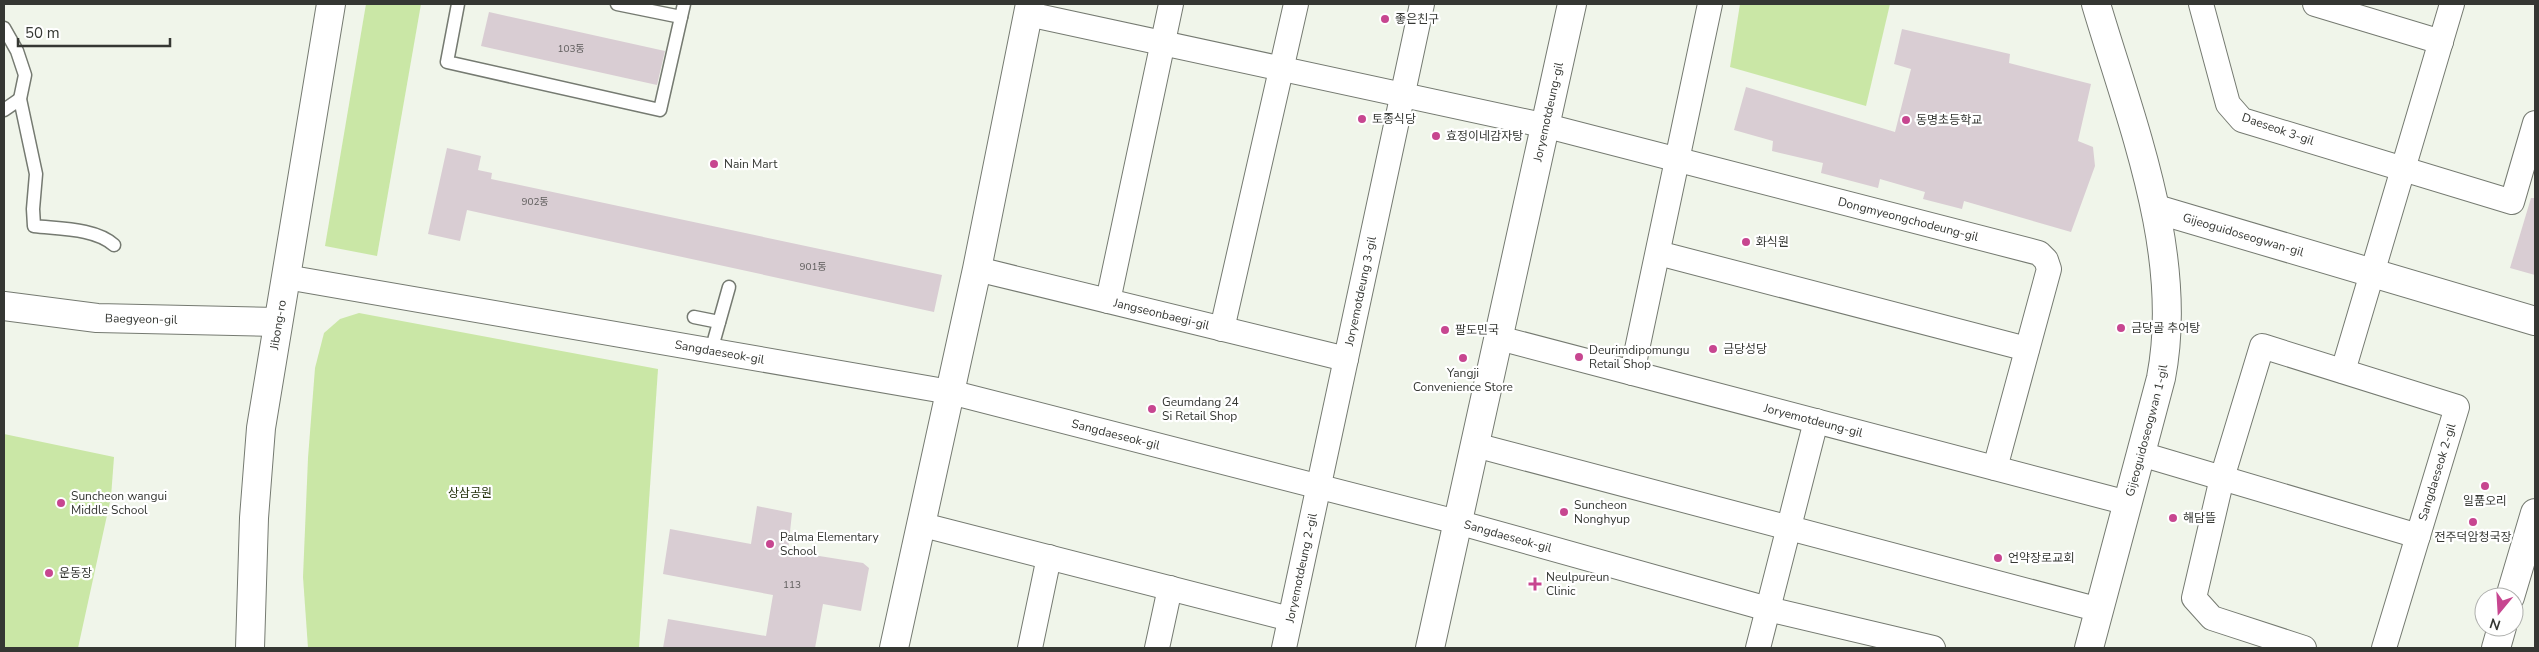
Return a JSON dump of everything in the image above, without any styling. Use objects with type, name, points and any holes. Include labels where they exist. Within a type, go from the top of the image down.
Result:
[{"type":"street","name":"Jibong-ro","points":[[250,648],[253,527],[261,428],[331,4]]},
{"type":"street","points":[[1108,301],[1171,4]]},
{"type":"street","points":[[1222,329],[1296,4]]},
{"type":"street","name":"Joryemotdeung 3-gil","points":[[1318,486],[1422,4]]},
{"type":"street","name":"Joryemotdeung-gil","points":[[1430,648],[1456,522],[1547,126],[1572,4]]},
{"type":"street","points":[[1632,373],[1710,4]]},
{"type":"street","points":[[2096,4],[2156,209]]},
{"type":"street","name":"Daeseok 3-gil","points":[[2201,4],[2228,104],[2242,120],[2512,202],[2535,123]]},
{"type":"street","points":[[2315,4],[2441,42]]},
{"type":"street","points":[[2343,371],[2452,4]]},
{"type":"street","points":[[894,648],[977,269],[1029,9],[1163,43],[1547,126]]},
{"type":"street","name":"Dongmyeongchodeung-gil","points":[[1547,126],[2038,253],[2046,260],[2049,269],[1995,468]]},
{"type":"street","name":"Gijeoguidoseogwan-gil","points":[[2156,209],[2535,321]]},
{"type":"street","name":"Gijeoguidoseogwan 1-gil","points":[[2090,648],[2161,378],[2167,332],[2168,296],[2156,209]]},
{"type":"street","points":[[1658,254],[2027,349]]},
{"type":"street","name":"Jangseonbaegi-gil","points":[[977,269],[1346,359]]},
{"type":"street","name":"Sangdaeseok-gil","points":[[286,277],[950,392],[1456,522],[1768,609],[1933,648]]},
{"type":"street","name":"Baegyeon-gil","points":[[4,306],[97,318],[278,322]]},
{"type":"street","name":"Joryemotdeung-gil","points":[[1499,338],[2128,503]]},
{"type":"street","name":"Sangdaeseok 2-gil","points":[[2304,648],[2254,641],[2212,618],[2194,598],[2222,478],[2262,346],[2457,407],[2384,648]]},
{"type":"street","points":[[1758,648],[1816,421]]},
{"type":"street","points":[[1475,445],[2100,610]]},
{"type":"street","points":[[2141,454],[2222,478]]},
{"type":"street","name":"Sangdaeseok 2-gil","points":[[2222,478],[2418,536]]},
{"type":"street","name":"Joryemotdeung 2-gil","points":[[1284,648],[1318,486]]},
{"type":"street","points":[[2513,587],[2535,513]]},
{"type":"street","points":[[922,524],[1290,619]]},
{"type":"street","points":[[1030,648],[1049,557]]},
{"type":"street","points":[[1157,648],[1170,588]]},
{"type":"lane","points":[[458,4],[447,62],[660,110],[684,4]]},
{"type":"lane","points":[[617,4],[681,17]]},
{"type":"lane","points":[[4,28],[24,67],[25,75],[20,99],[36,174],[33,209],[34,226],[88,233],[108,239],[114,244]]},
{"type":"lane","points":[[4,110],[20,99]]},
{"type":"lane","points":[[711,351],[729,287]]},
{"type":"lane","points":[[694,317],[719,322]]},
{"type":"green space","points":[[366,4],[421,4],[377,256],[325,246]]},
{"type":"green space","points":[[1740,4],[1890,4],[1866,106],[1730,67]]},
{"type":"green space","name":"상삼공원","points":[[359,313],[658,369],[639,648],[308,648],[303,577],[308,458],[315,368],[324,333],[340,319]]},
{"type":"green space","name":"운동장","points":[[4,434],[114,457],[111,497],[78,648],[4,648]]},
{"type":"building","points":[[489,12],[665,51],[657,85],[481,46]]},
{"type":"building","points":[[1902,29],[2010,54],[2009,63],[2091,84],[2078,141],[2093,147],[2095,166],[2071,232],[1964,201],[1962,209],[1923,199],[1925,192],[1880,179],[1878,188],[1821,173],[1823,163],[1772,151],[1773,141],[1734,130],[1746,87],[1895,132],[1911,69],[1894,64]]},
{"type":"building","points":[[447,148],[481,156],[478,170],[492,173],[491,179],[942,275],[934,312],[467,210],[460,241],[428,234]]},
{"type":"building","points":[[2531,198],[2535,198],[2535,275],[2510,268]]},
{"type":"building","points":[[757,506],[792,513],[788,551],[863,563],[869,568],[861,611],[823,604],[815,648],[663,648],[668,619],[766,636],[773,595],[663,574],[670,529],[751,544]]},
{"type":"place","name":"좋은친구","points":[[1385,19]]},
{"type":"place","name":"토종식당","points":[[1362,119]]},
{"type":"place","name":"동명초등학교","points":[[1906,120]]},
{"type":"place","name":"효정이네감자탕","points":[[1436,136]]},
{"type":"place","name":"Nain Mart","points":[[714,164]]},
{"type":"place","name":"화식원","points":[[1746,242]]},
{"type":"place","name":"금당골 추어탕","points":[[2121,328]]},
{"type":"place","name":"팔도민국","points":[[1445,330]]},
{"type":"place","name":"금당성당","points":[[1713,349]]},
{"type":"place","name":"Deurimdipomungu Retail Shop","points":[[1579,357]]},
{"type":"place","name":"Yangji Convenience Store","points":[[1463,358]]},
{"type":"place","name":"Geumdang 24 Si Retail Shop","points":[[1152,409]]},
{"type":"place","name":"일품오리","points":[[2485,486]]},
{"type":"place","name":"Suncheon wangui Middle School","points":[[61,503]]},
{"type":"place","name":"Suncheon Nonghyup","points":[[1564,512]]},
{"type":"place","name":"해담뜰","points":[[2173,518]]},
{"type":"place","name":"전주덕암청국장","points":[[2473,522]]},
{"type":"place","name":"Palma Elementary School","points":[[770,544]]},
{"type":"place","name":"언약장로교회","points":[[1998,558]]},
{"type":"place","name":"운동장","points":[[49,573]]},
{"type":"place","name":"Neulpureun Clinic","points":[[1535,584]]}]
